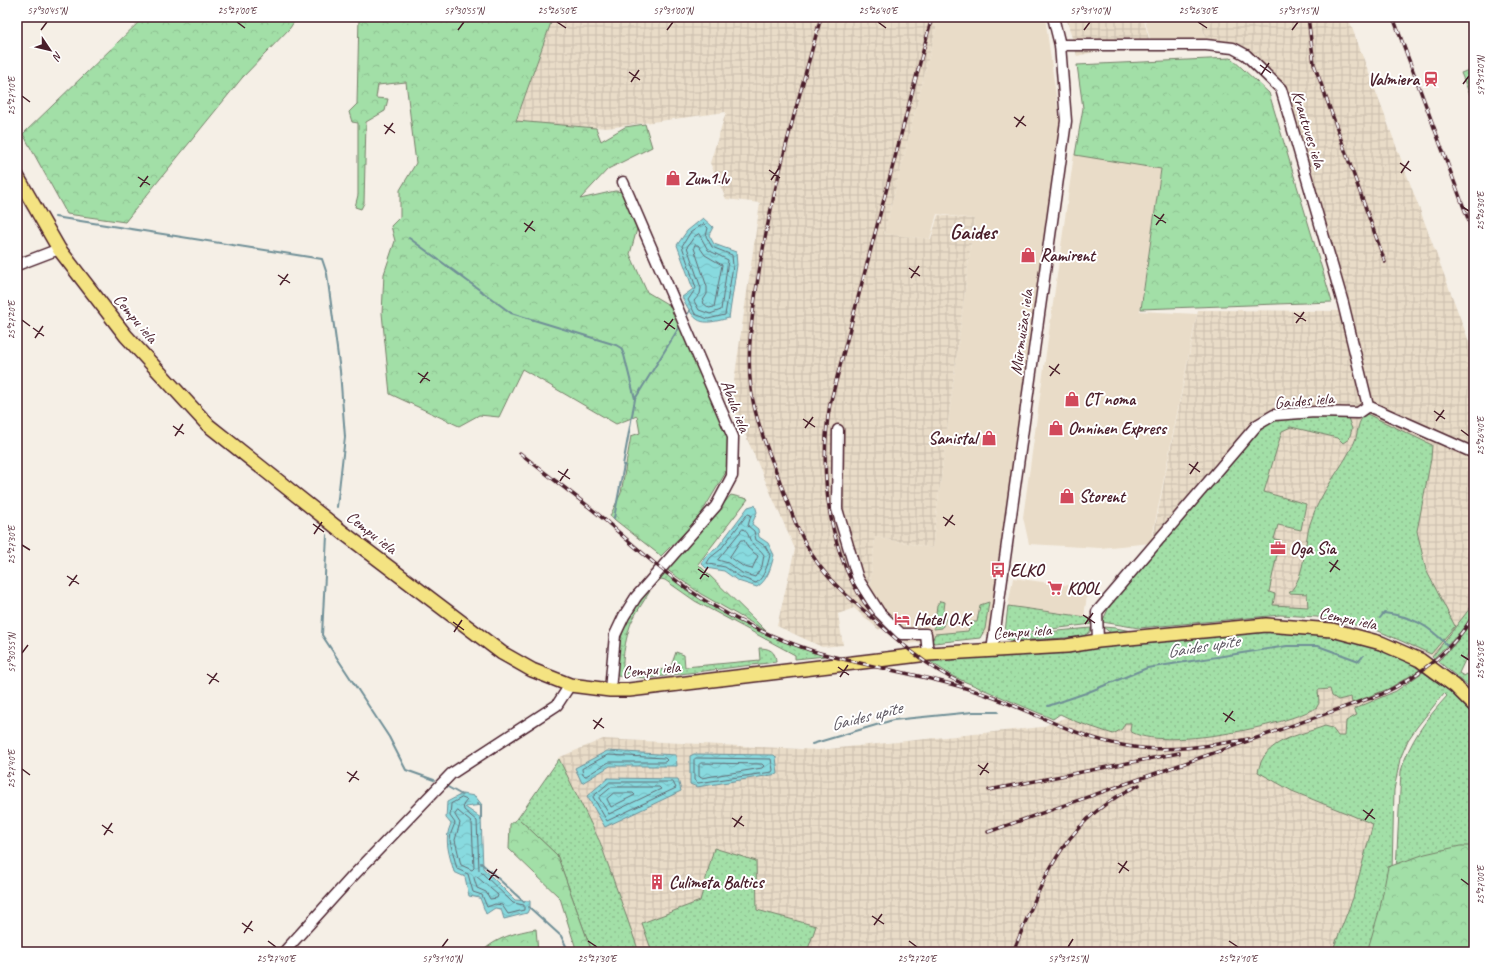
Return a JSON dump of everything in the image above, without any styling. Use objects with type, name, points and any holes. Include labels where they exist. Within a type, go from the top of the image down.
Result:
[{"type":"main road","name":"Cempu iela","points":[[17,176],[59,249],[126,336],[208,425],[345,534],[502,653],[532,670],[570,685],[610,690],[651,688],[928,654],[1067,646],[1098,640],[1266,625],[1332,630],[1382,643],[1420,660],[1455,686],[1474,705]]},
{"type":"street","name":"Mūrmuižas iela","points":[[992,651],[1066,121],[1060,45],[1053,17]]},
{"type":"street","name":"Krautuves iela","points":[[1060,45],[1206,45],[1234,48],[1246,54],[1281,89],[1343,303],[1368,406]]},
{"type":"street","name":"Abula iela","points":[[610,690],[615,635],[624,616],[641,591],[716,506],[732,476],[733,436],[623,182]]},
{"type":"street","points":[[17,265],[59,249]]},
{"type":"street","points":[[1368,406],[1474,453]]},
{"type":"street","name":"Gaides iela","points":[[1098,640],[1097,612],[1257,425],[1274,415],[1315,412],[1358,412],[1368,406]]},
{"type":"street","points":[[838,430],[837,510],[858,579],[879,612],[902,634],[926,634],[928,654]]},
{"type":"street","points":[[284,952],[351,878],[451,774],[557,704],[570,685]]},
{"type":"shaded area","points":[[553,17],[939,17],[884,234],[931,239],[938,215],[974,219],[932,548],[875,537],[868,604],[886,624],[879,630],[854,608],[838,614],[843,645],[822,647],[777,626],[795,549],[731,402],[760,203],[726,199],[710,163],[726,112],[607,128],[516,122]]},
{"type":"shaded area","points":[[939,17],[1045,17],[1060,124],[989,634],[907,644],[868,604],[875,537],[932,548],[974,219],[937,214],[930,239],[884,234]]},
{"type":"shaded area","points":[[1066,17],[1143,17],[1149,39],[1077,56]]},
{"type":"shaded area","points":[[1144,17],[1200,17],[1206,43],[1150,39]]},
{"type":"shaded area","points":[[1200,17],[1348,17],[1474,355],[1474,603],[1432,657],[1372,626],[1328,616],[1280,613],[1152,542],[1198,310],[1341,311],[1274,87],[1244,48],[1206,42]]},
{"type":"shaded area","points":[[1074,154],[1161,168],[1140,311],[1197,314],[1151,543],[1100,548],[1029,544],[1023,517]]},
{"type":"shaded area","points":[[1013,578],[1088,588],[1084,617],[1008,606]]},
{"type":"shaded area","points":[[1162,678],[1382,686],[1402,725],[1362,952],[637,952],[601,843],[558,758],[603,739],[819,750],[1042,727]]},
{"type":"green space","points":[[144,17],[297,17],[290,28],[242,78],[125,222],[67,214],[23,134]]},
{"type":"green space","points":[[359,17],[553,17],[516,121],[596,128],[601,141],[625,127],[645,124],[652,147],[608,169],[580,199],[615,191],[634,193],[645,221],[637,229],[630,254],[647,292],[674,308],[730,436],[732,462],[698,519],[661,556],[610,516],[621,493],[631,436],[640,433],[637,416],[616,424],[522,369],[499,417],[479,415],[459,426],[390,394],[382,313],[384,274],[395,241],[391,226],[400,217],[400,190],[416,163],[406,82],[378,85],[376,98],[388,99],[385,111],[366,122],[364,203],[361,209],[355,207],[358,195],[358,123],[352,122],[349,112],[357,104]]},
{"type":"green space","points":[[1231,58],[1269,93],[1332,302],[1141,309],[1161,169],[1075,155],[1083,108],[1077,65]]},
{"type":"green space","points":[[1474,68],[1474,95],[1470,95],[1461,73]]},
{"type":"green space","points":[[1367,414],[1432,445],[1431,459],[1417,531],[1426,570],[1455,626],[1431,654],[1374,629],[1317,617],[1280,615],[1139,628],[1102,622],[1113,599],[1258,429],[1275,419],[1344,416],[1348,418],[1352,429],[1349,439],[1343,443],[1338,438],[1291,427],[1282,431],[1264,492],[1306,504],[1301,530],[1278,525],[1274,539],[1280,540],[1269,592],[1275,594],[1273,605],[1308,607],[1307,594],[1289,593],[1295,586],[1302,568],[1308,530],[1320,500],[1356,439],[1359,423]]},
{"type":"green space","points":[[731,495],[748,499],[698,564],[766,631],[701,594],[666,569]]},
{"type":"green space","points":[[663,571],[701,599],[740,622],[782,641],[826,656],[795,659],[795,655],[695,601],[665,580],[661,579],[655,585],[653,584]]},
{"type":"green space","points":[[648,590],[650,591],[634,617],[628,632],[623,663],[625,672],[670,669],[676,652],[684,655],[685,667],[760,660],[759,648],[771,651],[775,655],[776,662],[648,678],[616,676],[618,651],[623,632],[638,603]]},
{"type":"green space","points":[[940,601],[945,602],[943,617],[946,618],[942,628],[934,629],[937,605]]},
{"type":"green space","points":[[989,602],[985,629],[980,638],[934,643],[932,641],[935,634],[968,631],[971,622],[977,622],[980,605]]},
{"type":"green space","points":[[1474,603],[1473,611],[1465,626],[1434,658],[1432,657]]},
{"type":"green space","points":[[1008,606],[1086,617],[1090,619],[1092,624],[1027,632],[1005,632]]},
{"type":"green space","points":[[1474,619],[1474,641],[1459,673],[1464,676],[1467,674],[1474,682],[1474,691],[1438,661],[1453,646]]},
{"type":"green space","points":[[1103,627],[1116,628],[1136,632],[1112,634]]},
{"type":"green space","points":[[1091,628],[1090,632],[1082,637],[1011,641],[1002,636]]},
{"type":"green space","points":[[1290,630],[1358,642],[1390,653],[1405,660],[1420,670],[1388,689],[1352,703],[1351,697],[1338,700],[1332,696],[1330,689],[1318,690],[1319,703],[1317,707],[1279,722],[1224,734],[1194,738],[1168,739],[1145,737],[1130,731],[1131,723],[1125,723],[1122,729],[1113,734],[1077,722],[1060,714],[1053,719],[954,677],[929,661]]},
{"type":"green space","points":[[1423,672],[1451,692],[1474,714],[1474,952],[1374,952],[1395,891],[1401,771],[1404,760],[1414,740],[1432,713],[1447,696],[1444,693],[1408,740],[1400,759],[1394,790],[1392,871],[1370,952],[1332,952],[1353,898],[1373,824],[1292,791],[1258,772],[1261,761],[1267,752],[1284,740],[1325,726],[1332,728],[1338,736],[1345,736],[1346,721],[1357,715],[1354,709],[1396,691]]},
{"type":"green space","points":[[559,759],[600,842],[639,952],[592,952],[557,855],[518,818]]},
{"type":"green space","points":[[518,818],[557,855],[592,952],[577,952],[560,898],[509,849],[510,824]]},
{"type":"green space","points":[[1460,846],[1474,846],[1474,949],[1467,951],[1461,947],[1442,952],[1367,952],[1380,908],[1388,867],[1425,854]]},
{"type":"green space","points":[[714,848],[756,861],[757,910],[816,926],[807,952],[652,952],[642,923],[700,901]]},
{"type":"green space","points":[[536,929],[538,952],[482,952],[493,943],[507,936]]},
{"type":"water","points":[[703,218],[713,227],[709,235],[714,244],[736,252],[737,265],[729,318],[711,322],[700,321],[695,318],[682,297],[693,289],[677,245],[687,231]]},
{"type":"water","points":[[755,505],[757,512],[752,524],[758,529],[759,537],[768,543],[774,555],[770,569],[764,581],[757,587],[738,581],[724,571],[706,568],[701,563],[707,555],[717,548],[748,507]]},
{"type":"water","points":[[607,751],[676,755],[677,766],[610,766],[582,783],[575,768]]},
{"type":"water","points":[[694,754],[774,755],[776,757],[778,774],[697,787],[690,784],[690,756]]},
{"type":"water","points":[[608,778],[678,779],[681,791],[605,827],[587,796]]},
{"type":"water","points":[[462,794],[475,796],[482,805],[465,807],[481,818],[483,868],[515,900],[530,901],[530,907],[527,913],[504,919],[501,909],[495,908],[486,914],[480,898],[469,896],[465,877],[454,872],[447,842],[451,824],[446,818],[447,802]]},
{"type":"waterway","points":[[55,217],[322,259],[327,274],[340,371],[345,437],[337,507]]},
{"type":"waterway","points":[[409,238],[511,313],[616,345],[621,348],[635,399],[680,326]]},
{"type":"waterway","points":[[685,318],[690,310]]},
{"type":"waterway","points":[[623,465],[635,399]]},
{"type":"waterway","points":[[614,518],[625,465]]},
{"type":"waterway","points":[[327,535],[322,635],[389,737],[406,770],[434,780]]},
{"type":"waterway","name":"Gaides upīte","points":[[1380,618],[1384,613],[1411,619],[1433,632],[1447,645]]},
{"type":"waterway","name":"Gaides upīte","points":[[1048,706],[1086,693],[1147,668],[1287,646],[1318,646],[1359,661],[1363,656]]},
{"type":"waterway","name":"Gaides upīte","points":[[812,744],[893,720],[973,712],[998,712]]},
{"type":"waterway","points":[[446,786],[462,795]]},
{"type":"waterway","points":[[478,804],[481,806],[481,820]]},
{"type":"waterway","points":[[481,863],[524,902]]},
{"type":"waterway","points":[[529,907],[561,936],[568,950],[567,952]]},
{"type":"railway","points":[[821,17],[771,207],[759,272],[751,330],[749,359],[753,401],[762,435],[793,517],[804,541],[818,564],[841,590],[900,642],[935,669],[961,683]]},
{"type":"railway","points":[[873,614],[858,592],[846,568],[836,541],[826,486],[825,458],[827,430],[830,404],[932,17]]},
{"type":"railway","points":[[1308,17],[1314,64],[1385,262]]},
{"type":"railway","points":[[1393,17],[1474,235]]},
{"type":"railway","points":[[520,453],[595,512],[660,568],[702,599],[740,621],[788,642],[833,657],[935,680],[975,691],[1013,705],[1069,729],[1107,742],[1142,748],[1172,749],[1248,739]]},
{"type":"railway","points":[[988,832],[1382,694],[1422,671],[1434,661],[1456,640],[1474,615]]},
{"type":"railway","points":[[989,790],[1179,753]]},
{"type":"railway","points":[[1013,952],[1046,877],[1058,855],[1073,834],[1091,816],[1113,799],[1139,785]]},
{"type":"place","name":"Valmiera","points":[[1431,79]]},
{"type":"place","name":"Zum1.lv","points":[[673,178]]},
{"type":"place","name":"Ramirent","points":[[1028,255]]},
{"type":"place","name":"CT noma","points":[[1072,399]]},
{"type":"place","name":"Onninen Express","points":[[1056,428]]},
{"type":"place","name":"Sanistal","points":[[989,438]]},
{"type":"place","name":"Storent","points":[[1067,496]]},
{"type":"place","name":"Oga Sia","points":[[1278,548]]},
{"type":"place","name":"ELKO","points":[[998,570]]},
{"type":"place","name":"KOOL","points":[[1055,588]]},
{"type":"place","name":"Hotel O.K.","points":[[902,619]]},
{"type":"place","name":"Culimeta Baltics","points":[[657,882]]},
{"type":"district","name":"Gaides","points":[[973,232]]}]
